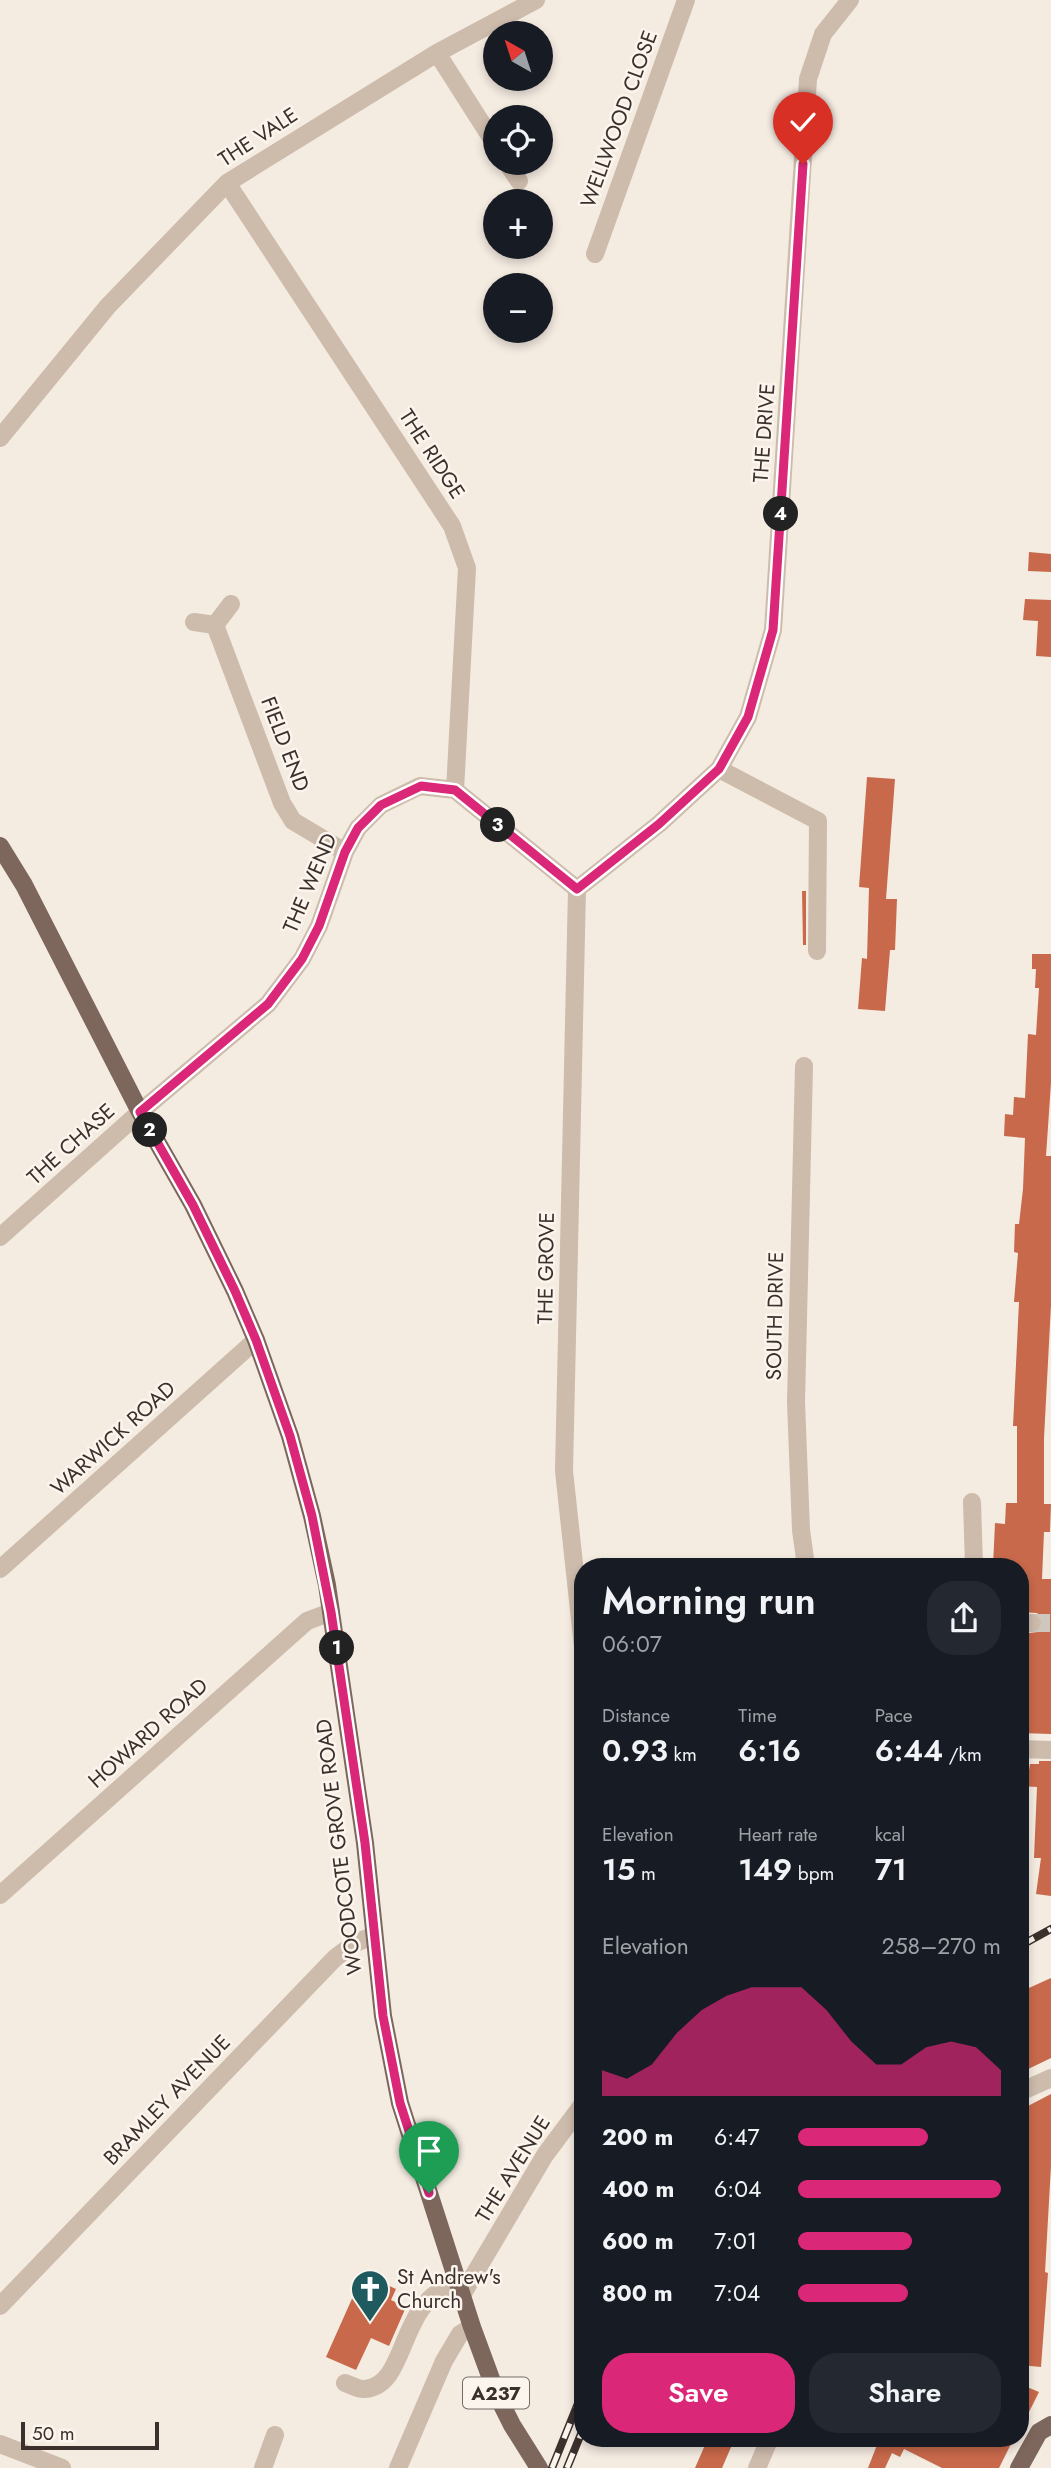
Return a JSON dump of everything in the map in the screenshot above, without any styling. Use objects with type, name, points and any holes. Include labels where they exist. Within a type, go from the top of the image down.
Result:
[{"type":"main road","name":"WOODCOTE GROVE ROAD","points":[[0,846],[24,885],[140,1112],[193,1205],[235,1291],[256,1340],[297,1463],[312,1516],[331,1612],[365,1843],[383,2016],[400,2103],[472,2327],[497,2395],[535,2461]]},
{"type":"main road","points":[[1019,2468],[1039,2432],[1051,2425]]},
{"type":"street","name":"THE VALE","points":[[0,438],[108,306],[227,183],[437,53],[536,0]]},
{"type":"street","name":"WELLWOOD CLOSE","points":[[595,254],[686,0]]},
{"type":"street","name":"THE DRIVE","points":[[577,889],[659,824],[719,769],[748,717],[773,630],[808,79],[823,34],[850,0]]},
{"type":"street","points":[[437,53],[483,125]]},
{"type":"street","points":[[515,175],[519,181]]},
{"type":"street","name":"THE RIDGE","points":[[227,183],[452,526],[467,568],[455,790]]},
{"type":"street","points":[[194,622],[215,625],[231,604]]},
{"type":"street","name":"FIELD END","points":[[215,625],[282,803],[293,821],[345,852]]},
{"type":"street","points":[[719,769],[818,821],[817,951]]},
{"type":"street","name":"THE WEND","points":[[140,1112],[268,1004],[302,959],[319,926],[345,852],[358,828],[381,805],[421,786],[455,790]]},
{"type":"street","points":[[455,790],[577,889]]},
{"type":"street","name":"THE GROVE","points":[[574,1559],[565,1471],[577,889]]},
{"type":"street","name":"SOUTH DRIVE","points":[[804,1066],[796,1402],[801,1530],[805,1558]]},
{"type":"street","name":"THE CHASE","points":[[0,1237],[140,1112]]},
{"type":"street","name":"WARWICK ROAD","points":[[0,1569],[256,1340]]},
{"type":"street","points":[[971,1502],[974,1558]]},
{"type":"street","name":"HOWARD ROAD","points":[[0,1895],[307,1621],[331,1612]]},
{"type":"street","points":[[1029,1749],[1051,1750]]},
{"type":"street","name":"BRAMLEY AVENUE","points":[[0,2306],[335,1958],[355,1943],[373,1936]]},
{"type":"street","points":[[1029,2088],[1051,2078]]},
{"type":"street","name":"THE AVENUE","points":[[461,2289],[545,2155],[574,2116]]},
{"type":"street","points":[[345,2383],[363,2390],[381,2383],[396,2366],[408,2332],[422,2307],[435,2292],[445,2286],[461,2289]]},
{"type":"street","points":[[398,2468],[447,2355],[460,2334],[472,2327]]},
{"type":"street","points":[[263,2468],[275,2435]]},
{"type":"street","points":[[0,2444],[62,2468]]},
{"type":"street","points":[[757,2468],[766,2447]]},
{"type":"building","points":[[1029,552],[1051,554],[1051,572],[1028,571]]},
{"type":"building","points":[[1025,599],[1051,600],[1051,657],[1036,656],[1038,621],[1023,620]]},
{"type":"building","points":[[867,777],[895,779],[886,899],[897,899],[895,950],[890,950],[885,1011],[858,1009],[862,958],[867,959],[869,888],[859,887]]},
{"type":"building","points":[[802,891],[806,891],[806,945],[803,945]]},
{"type":"building","points":[[1032,954],[1051,954],[1051,1083],[1046,1156],[1051,1156],[1051,1305],[1044,1438],[1044,1504],[1051,1504],[1050,1532],[1044,1532],[1042,1579],[1051,1579],[1051,1734],[1029,1733],[1029,1633],[1038,1632],[1042,1628],[1042,1618],[1037,1613],[1029,1613],[1029,1558],[993,1558],[995,1523],[1005,1524],[1006,1503],[1017,1503],[1017,1426],[1013,1426],[1019,1302],[1014,1302],[1018,1253],[1014,1252],[1015,1224],[1019,1224],[1023,1189],[1025,1138],[1004,1136],[1005,1114],[1013,1115],[1014,1097],[1025,1098],[1028,1034],[1036,1035],[1039,988],[1035,988],[1036,969],[1032,969]]},
{"type":"building","points":[[1039,1761],[1051,1761],[1051,1896],[1036,1894],[1041,1858],[1034,1858],[1037,1787],[1029,1787],[1029,1770],[1030,1764],[1039,1764]]},
{"type":"building","points":[[1051,1978],[1051,2058],[1029,2069],[1029,1988]]},
{"type":"building","points":[[1051,2094],[1051,2166],[1045,2272],[1048,2273],[1041,2367],[1029,2366],[1029,2105]]},
{"type":"building","name":"St Andrew's Church","points":[[363,2274],[396,2289],[391,2300],[406,2307],[389,2346],[371,2338],[356,2370],[326,2357]]},
{"type":"building","points":[[1029,2388],[1039,2392],[1029,2412]]},
{"type":"building","points":[[704,2447],[731,2447],[722,2468],[695,2468]]},
{"type":"building","points":[[876,2447],[1010,2447],[999,2468],[942,2468],[904,2449],[900,2457],[892,2453],[885,2468],[868,2468]]},
{"type":"tunnel","points":[[1032,1623],[1051,1623]]},
{"type":"railway","points":[[1029,1941],[1051,1929]]},
{"type":"railway","points":[[552,2468],[574,2413]]},
{"type":"railway","points":[[567,2468],[576,2447]]},
{"type":"place","name":"St Andrew's Church","points":[[370,2323]]},
{"type":"route","points":[[429,2193],[400,2103],[383,2016],[365,1843],[327,1585],[312,1516],[290,1436],[256,1340],[193,1205],[140,1112],[268,1004],[302,959],[319,926],[345,852],[358,828],[381,805],[421,786],[455,790],[577,889],[659,824],[719,769],[748,717],[773,630],[803,164]]}]
